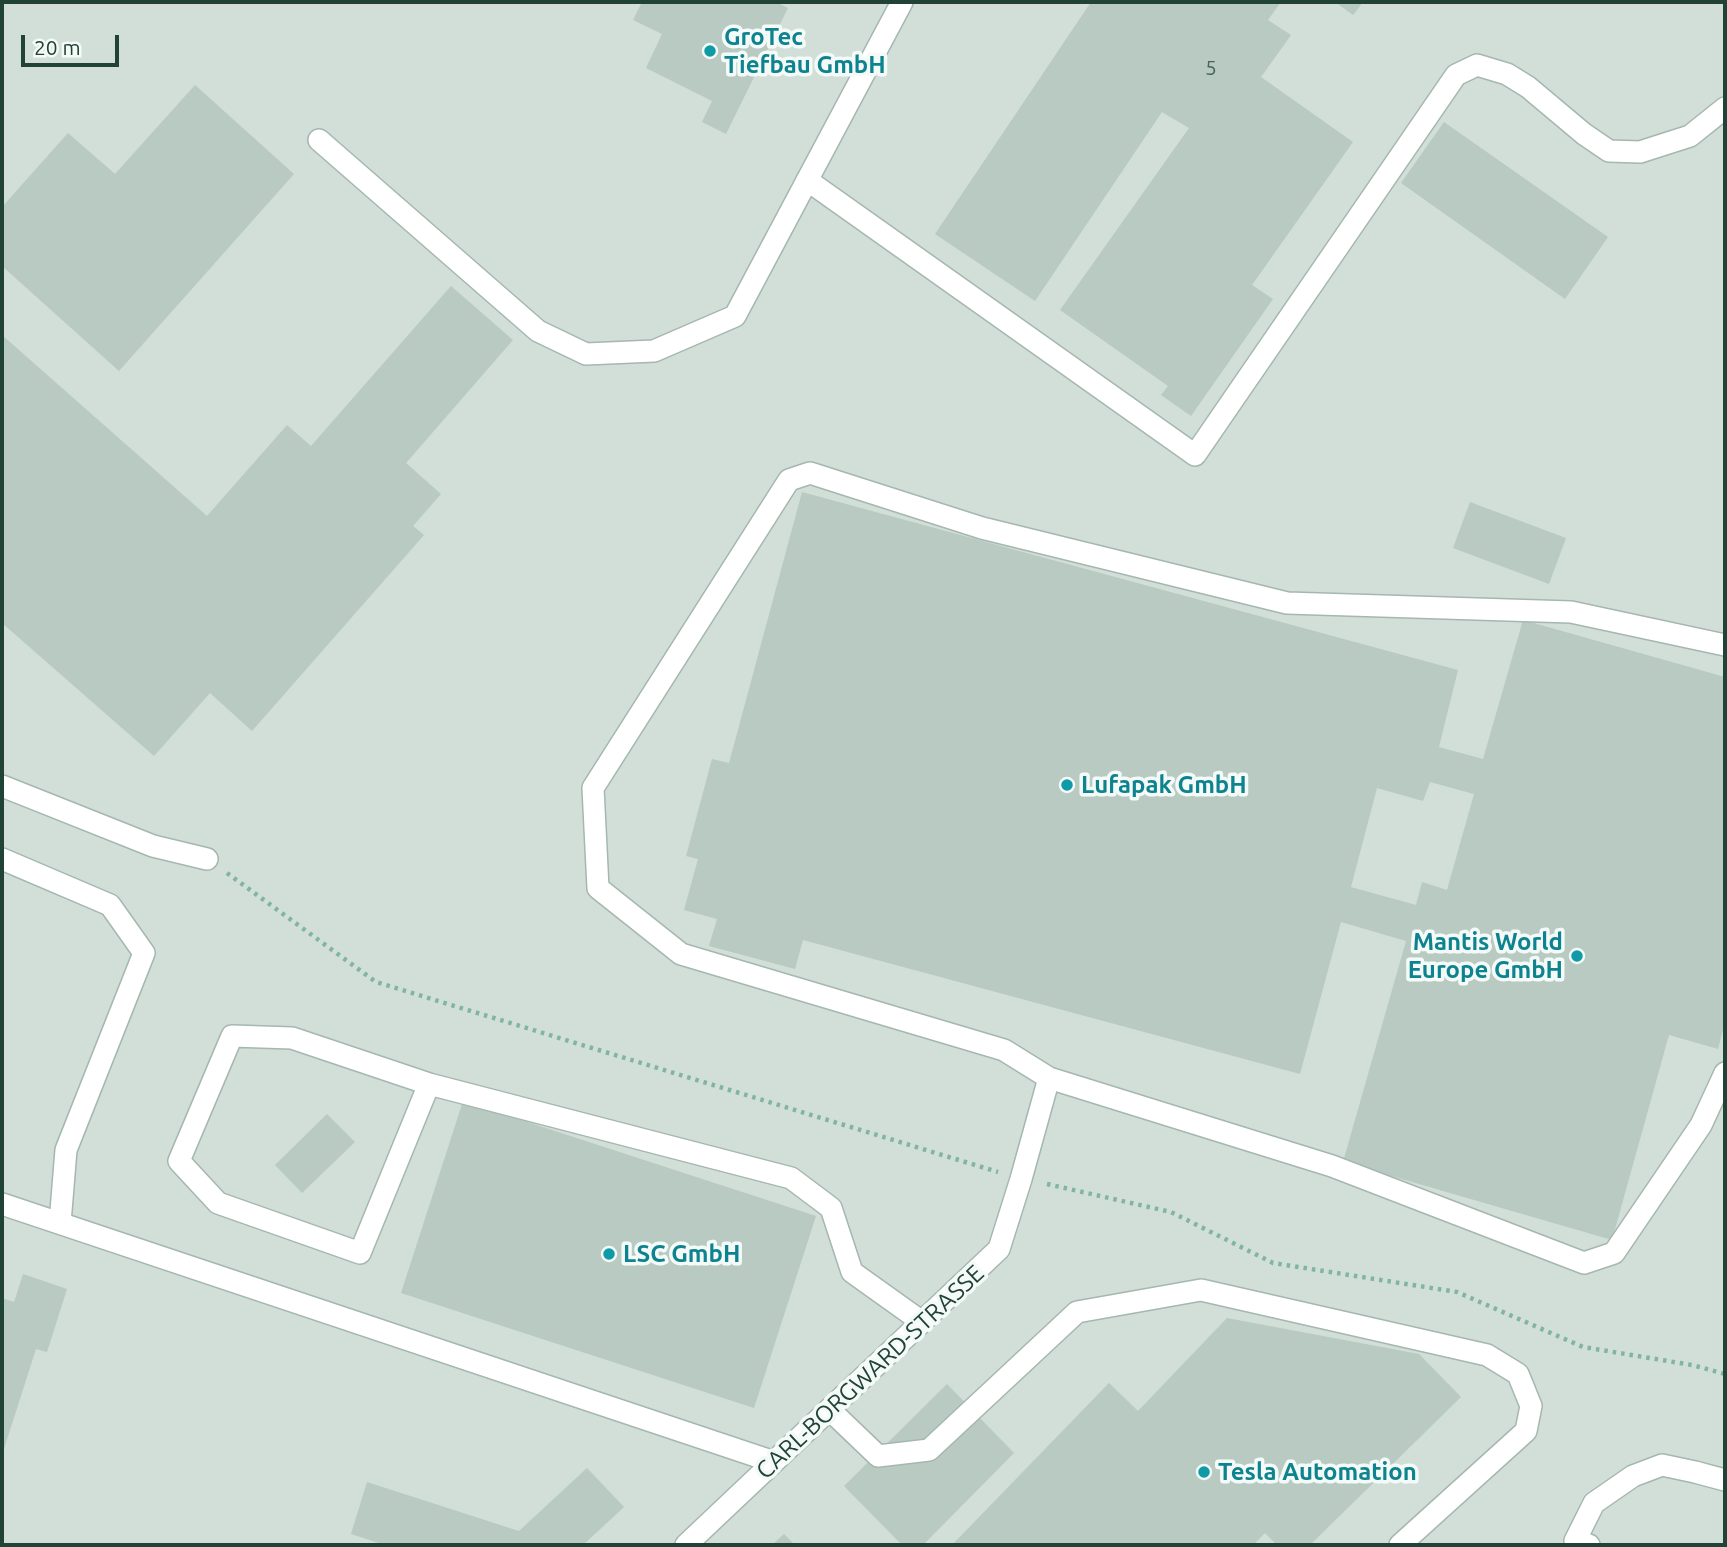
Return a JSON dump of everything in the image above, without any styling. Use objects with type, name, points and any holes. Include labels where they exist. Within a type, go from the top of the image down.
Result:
[{"type":"street","points":[[319,140],[538,331],[586,354],[654,351],[735,316],[902,2]]},
{"type":"street","points":[[807,180],[1195,455],[1456,75],[1477,65],[1507,74],[1609,151],[1640,152],[1690,136],[1725,108]]},
{"type":"street","points":[[1725,645],[1571,612],[1287,603],[982,528],[810,473],[789,480],[593,788],[598,888],[681,954],[1004,1050],[1049,1078],[1332,1166],[1584,1263],[1614,1253],[1701,1125],[1725,1073]]},
{"type":"street","points":[[2,786],[153,846],[207,859]]},
{"type":"street","points":[[2,859],[110,905],[144,953],[66,1150],[60,1223]]},
{"type":"street","points":[[429,1084],[360,1253],[218,1203],[178,1161],[232,1036],[292,1038],[429,1084],[791,1178],[831,1208],[852,1272],[922,1322]]},
{"type":"street","name":"CARL-BORGWARD-STRASSE","points":[[686,1545],[999,1249],[1049,1078]]},
{"type":"street","points":[[2,1204],[774,1462]]},
{"type":"street","points":[[830,1409],[878,1456],[929,1450],[1077,1311],[1201,1290],[1487,1355],[1518,1374],[1531,1406],[1526,1431],[1400,1545]]},
{"type":"street","points":[[1589,1545],[1576,1541],[1594,1503],[1633,1476],[1662,1465],[1725,1480]]},
{"type":"path","points":[[207,859],[376,982],[1021,1179],[1171,1212],[1273,1263],[1458,1292],[1583,1347],[1692,1365],[1725,1374]]},
{"type":"shaded area","points":[[2,2],[1725,2],[1725,1545],[2,1545]]},
{"type":"building","name":"GroTec Tiefbau GmbH","points":[[642,2],[776,2],[788,8],[726,134],[702,122],[712,101],[646,68],[662,34],[633,20]]},
{"type":"building","points":[[1091,2],[1281,2],[1268,20],[1291,35],[1261,77],[1353,142],[1252,285],[1273,299],[1191,416],[1161,395],[1168,386],[1060,310],[1189,128],[1162,112],[1035,301],[935,234]]},
{"type":"building","points":[[1335,2],[1363,2],[1353,15]]},
{"type":"building","points":[[195,85],[294,174],[119,371],[2,266],[2,207],[68,133],[115,174]]},
{"type":"building","points":[[1444,122],[1608,237],[1565,299],[1401,183]]},
{"type":"building","points":[[451,286],[513,340],[406,463],[441,494],[413,526],[424,535],[252,731],[210,693],[154,756],[2,623],[2,335],[207,516],[287,425],[311,446]]},
{"type":"building","name":"Lufapak GmbH","points":[[802,492],[1458,670],[1439,747],[1483,759],[1523,620],[1725,677],[1725,1022],[1718,1049],[1669,1035],[1612,1240],[1343,1162],[1406,941],[1341,922],[1300,1074],[803,940],[795,969],[709,946],[717,919],[684,910],[698,859],[686,856],[712,759],[729,763]],"holes":[[[1430,782],[1474,794],[1447,890],[1422,882],[1416,905],[1351,887],[1377,788],[1423,801]]]},
{"type":"building","points":[[1470,502],[1566,538],[1549,584],[1453,548]]},
{"type":"building","name":"LSC GmbH","points":[[463,1101],[816,1216],[754,1408],[401,1293]]},
{"type":"building","points":[[327,1114],[355,1142],[302,1193],[275,1165]]},
{"type":"building","points":[[23,1274],[67,1289],[47,1352],[36,1349],[2,1455],[2,1298],[14,1302]]},
{"type":"building","name":"Tesla Automation","points":[[1227,1318],[1419,1354],[1461,1397],[1310,1545],[1277,1545],[1265,1533],[1253,1545],[952,1545],[1109,1383],[1138,1411]]},
{"type":"building","points":[[947,1384],[1014,1453],[923,1545],[902,1545],[844,1486]]},
{"type":"building","points":[[587,1468],[624,1507],[583,1545],[385,1545],[351,1534],[367,1482],[519,1531]]},
{"type":"building","points":[[784,1534],[795,1545],[772,1545]]},
{"type":"place","name":"GroTec Tiefbau GmbH","points":[[710,51]]},
{"type":"place","name":"Lufapak GmbH","points":[[1067,785]]},
{"type":"place","name":"Mantis World Europe GmbH","points":[[1577,956]]},
{"type":"place","name":"LSC GmbH","points":[[609,1254]]},
{"type":"place","name":"Tesla Automation","points":[[1204,1472]]}]
